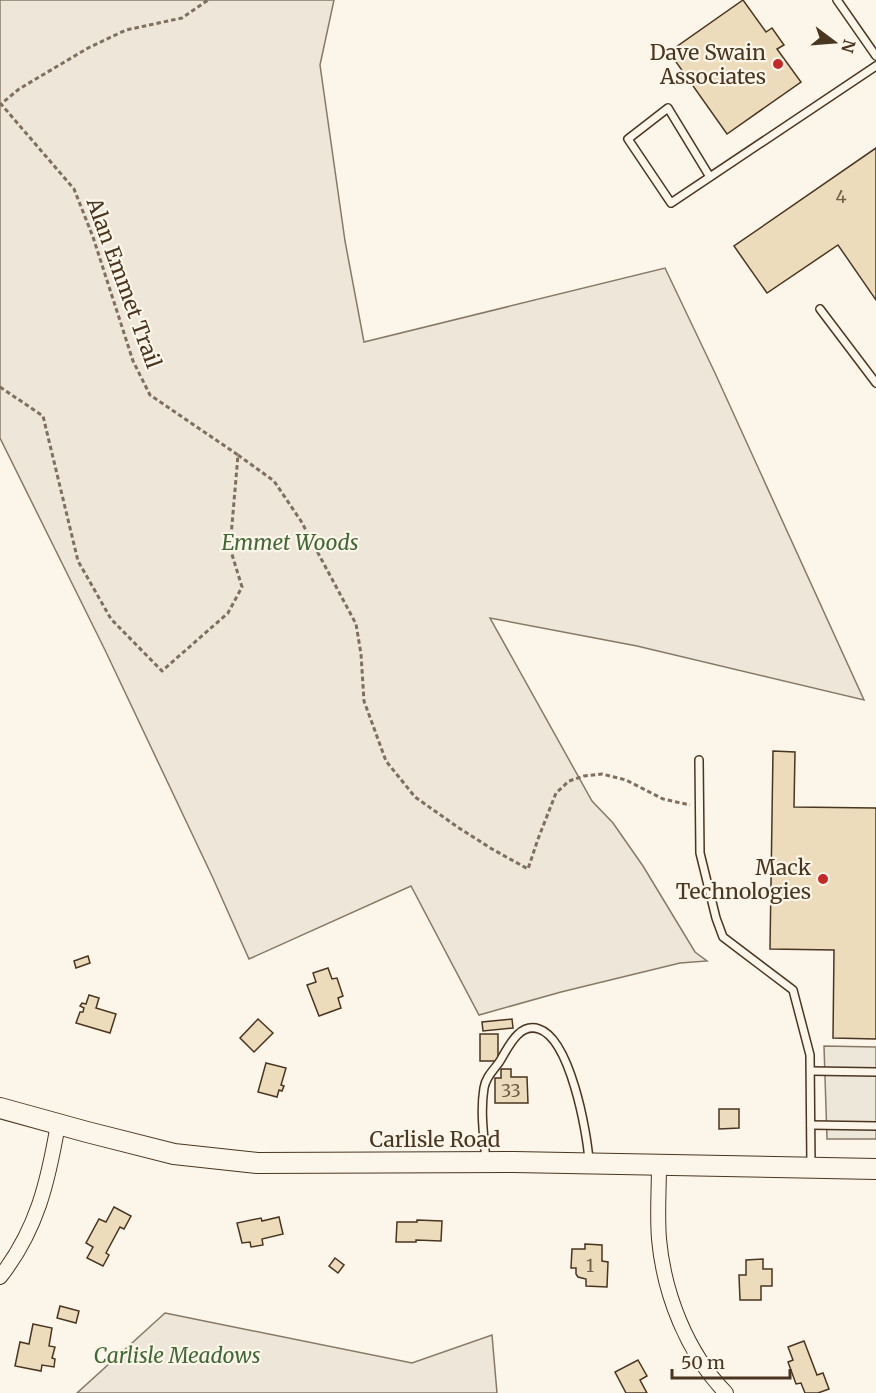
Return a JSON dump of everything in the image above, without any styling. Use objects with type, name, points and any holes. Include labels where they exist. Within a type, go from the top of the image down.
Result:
[{"type":"main road","name":"Carlisle Road","points":[[0,1108],[174,1154],[257,1163],[486,1162],[876,1170]]},
{"type":"street","points":[[0,1277],[25,1240],[38,1209],[50,1168],[58,1124]]},
{"type":"street","points":[[659,1165],[659,1237],[671,1299],[678,1318],[698,1356],[726,1393]]},
{"type":"lane","points":[[837,0],[876,56]]},
{"type":"lane","points":[[710,177],[668,108],[628,138],[671,203],[710,177],[876,66]]},
{"type":"lane","points":[[820,309],[876,383]]},
{"type":"lane","points":[[699,760],[700,853],[723,938],[793,990],[810,1055],[811,1168]]},
{"type":"lane","points":[[486,1162],[482,1101],[486,1080],[516,1036],[525,1029],[533,1028],[552,1036],[565,1060],[581,1105],[589,1164]]},
{"type":"lane","points":[[811,1071],[876,1072]]},
{"type":"lane","points":[[811,1125],[876,1126]]},
{"type":"path","name":"Alan Emmet Trail","points":[[208,0],[182,18],[126,30],[88,48],[0,104],[74,189],[93,237],[133,361],[150,395],[274,482],[301,521],[356,624],[364,701],[386,761],[415,797],[459,828],[528,869],[556,793],[569,781],[602,774],[626,780],[663,799],[700,807]]},
{"type":"path","points":[[0,387],[43,416],[78,561],[111,619],[162,671],[228,613],[242,587],[230,548],[238,455]]},
{"type":"green space","name":"Emmet Woods","points":[[0,0],[334,0],[320,65],[345,241],[364,342],[665,268],[864,700],[637,646],[490,618],[592,801],[613,823],[643,866],[695,952],[707,961],[680,963],[479,1015],[411,886],[249,959],[105,650],[0,438]]},
{"type":"green space","name":"Carlisle Meadows","points":[[165,1313],[412,1363],[492,1335],[497,1393],[77,1393]]},
{"type":"shaded area","points":[[824,1046],[876,1047],[876,1139],[827,1139]]},
{"type":"building","points":[[743,0],[766,32],[772,28],[784,45],[777,49],[801,82],[727,134],[669,52]]},
{"type":"building","points":[[876,148],[876,300],[838,245],[767,293],[734,246]]},
{"type":"building","name":"Mack Technologies","points":[[773,751],[795,752],[794,807],[876,808],[876,1039],[833,1038],[834,950],[770,949]]},
{"type":"building","points":[[88,956],[90,963],[76,968],[74,961]]},
{"type":"building","points":[[328,968],[332,979],[337,978],[343,996],[338,998],[341,1008],[319,1016],[307,985],[316,982],[313,973]]},
{"type":"building","points":[[89,995],[99,998],[96,1008],[116,1014],[110,1033],[76,1023],[84,1008],[80,1006],[82,1003],[86,1004]]},
{"type":"building","points":[[258,1019],[273,1033],[254,1052],[240,1038]]},
{"type":"building","points":[[512,1019],[513,1028],[483,1031],[482,1022]]},
{"type":"building","points":[[480,1034],[498,1034],[498,1061],[480,1061]]},
{"type":"building","points":[[266,1063],[286,1068],[281,1085],[284,1086],[282,1091],[279,1090],[277,1097],[258,1092]]},
{"type":"building","points":[[501,1069],[511,1069],[511,1077],[527,1077],[528,1103],[495,1103],[495,1078],[501,1078]]},
{"type":"building","points":[[719,1109],[739,1109],[739,1128],[719,1129]]},
{"type":"building","points":[[114,1207],[131,1216],[124,1229],[120,1227],[106,1253],[109,1255],[103,1266],[87,1258],[93,1247],[86,1243],[99,1219],[106,1222]]},
{"type":"building","points":[[279,1217],[283,1234],[262,1239],[263,1245],[251,1247],[250,1242],[242,1243],[237,1223]]},
{"type":"building","points":[[417,1220],[442,1221],[441,1241],[396,1242],[397,1222],[417,1222]]},
{"type":"building","points":[[585,1244],[602,1245],[602,1261],[608,1262],[607,1287],[586,1286],[586,1279],[578,1277],[576,1268],[571,1268],[572,1249],[585,1249]]},
{"type":"building","points":[[335,1258],[344,1265],[338,1273],[329,1266]]},
{"type":"building","points":[[763,1259],[763,1269],[772,1269],[772,1286],[761,1286],[761,1300],[740,1300],[739,1275],[746,1275],[746,1260]]},
{"type":"building","points":[[60,1306],[79,1311],[76,1323],[57,1318]]},
{"type":"building","points":[[33,1324],[52,1328],[49,1346],[55,1347],[52,1358],[55,1359],[54,1367],[42,1365],[41,1371],[15,1366],[20,1342],[29,1344]]},
{"type":"building","points":[[804,1341],[817,1375],[823,1373],[829,1389],[818,1393],[805,1393],[801,1383],[796,1384],[788,1362],[793,1360],[788,1347]]},
{"type":"building","points":[[638,1360],[647,1376],[640,1380],[647,1393],[626,1393],[615,1372]]},
{"type":"place","name":"Dave Swain Associates","points":[[778,64]]},
{"type":"place","name":"Mack Technologies","points":[[823,879]]}]
